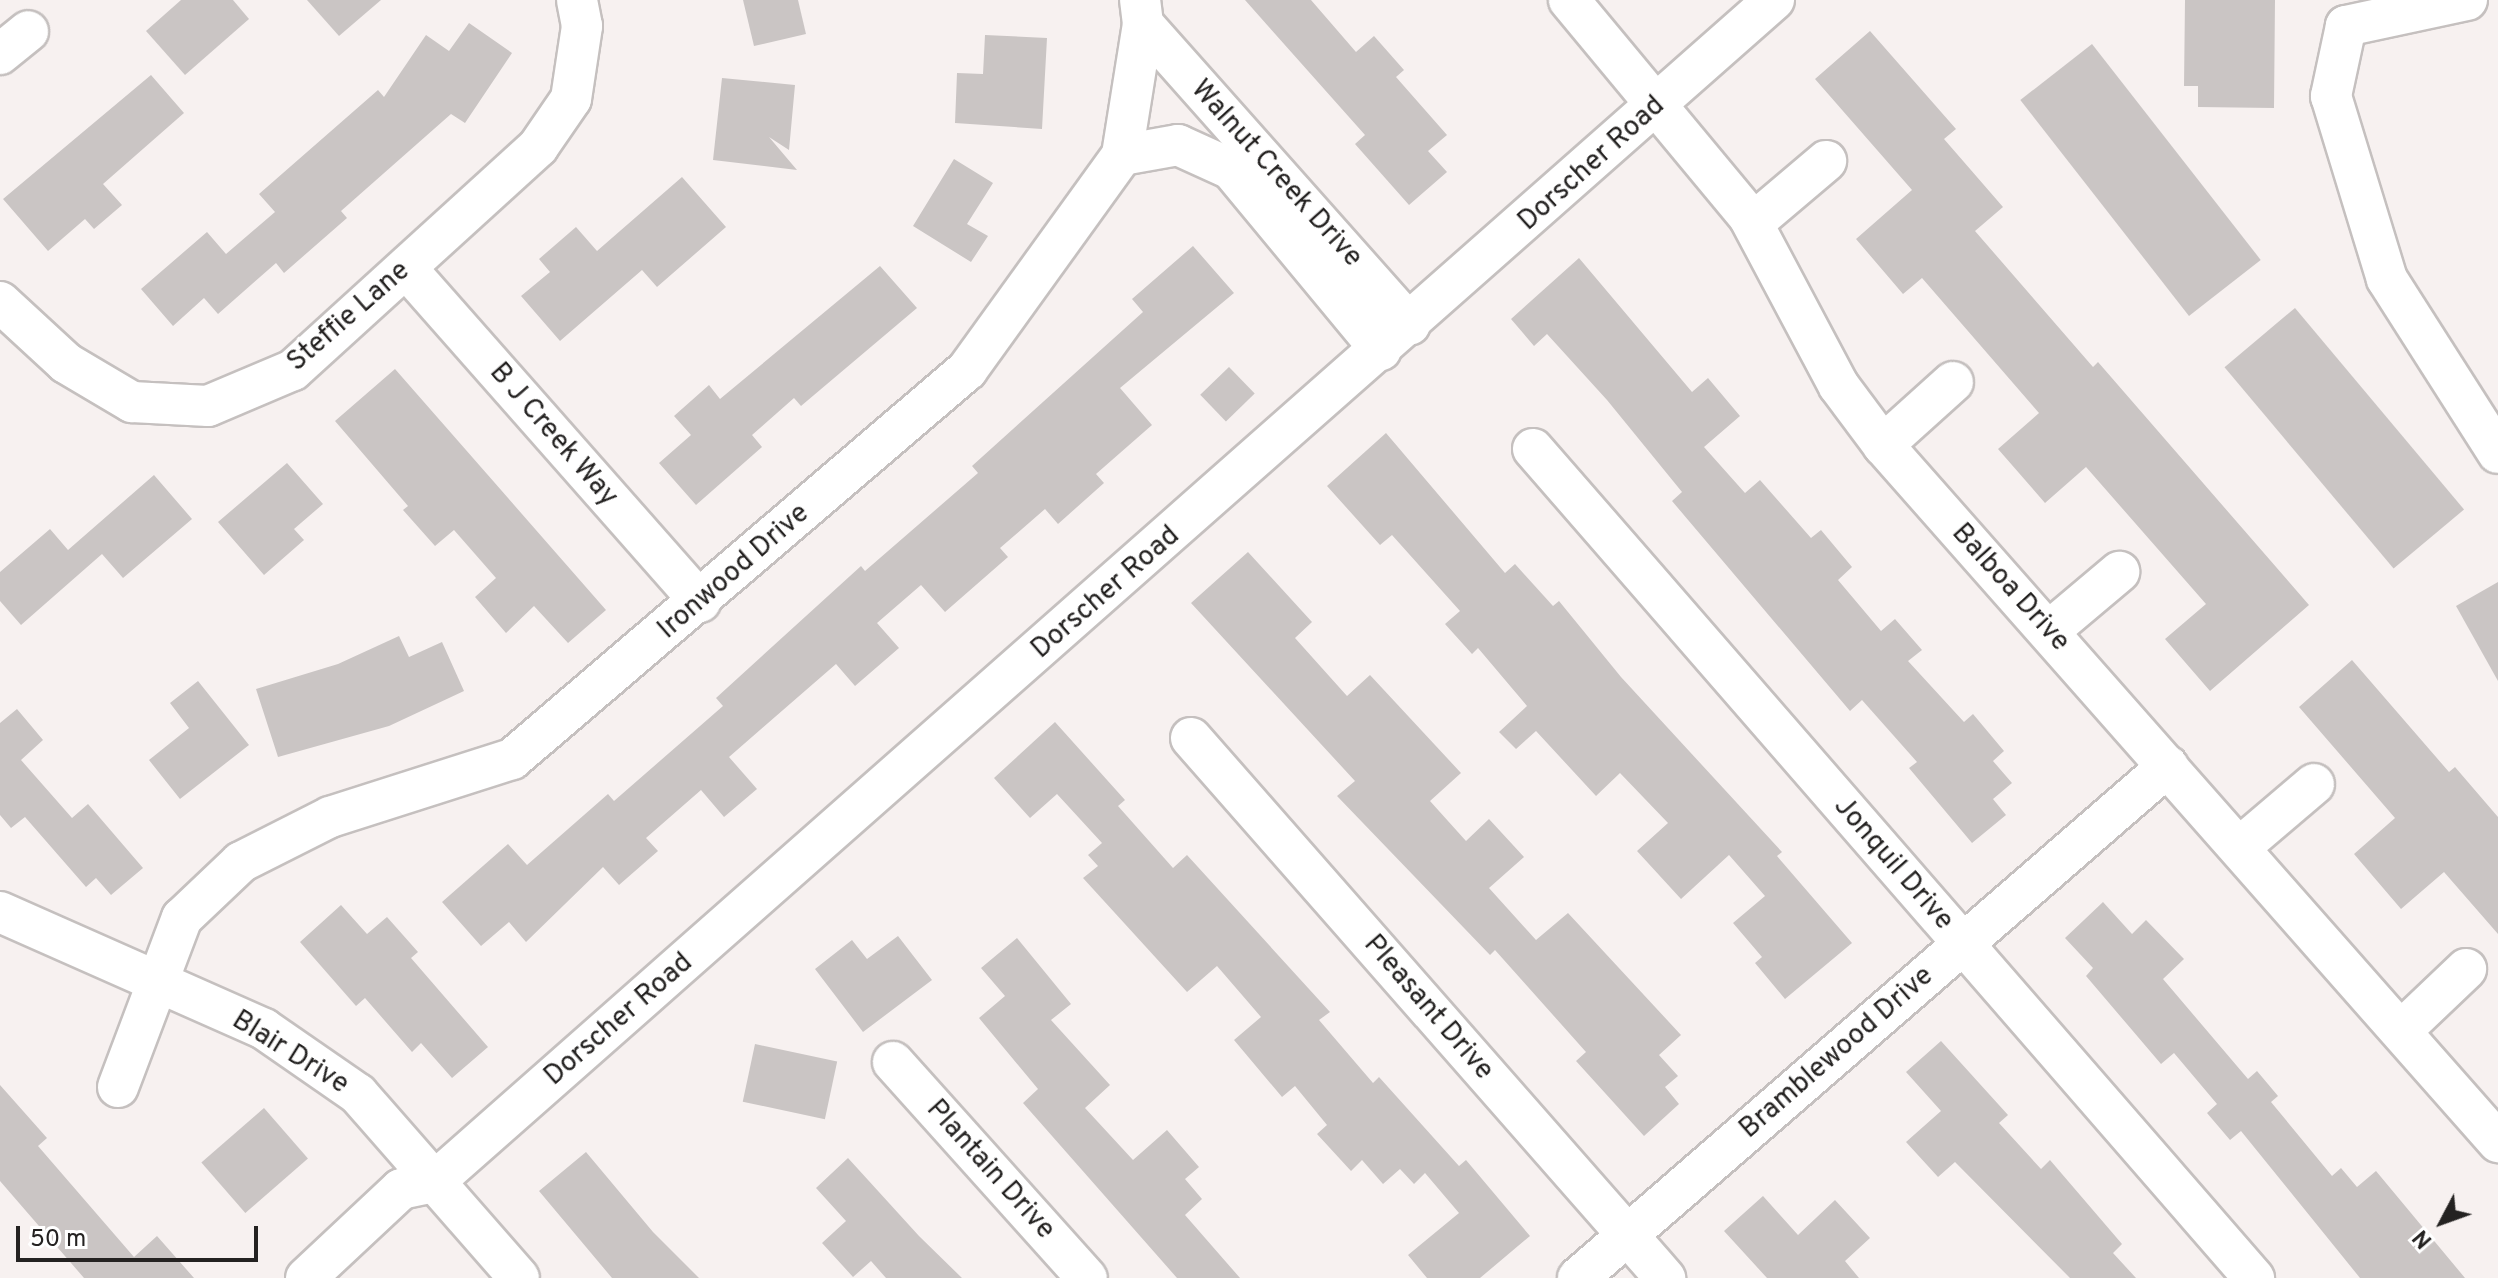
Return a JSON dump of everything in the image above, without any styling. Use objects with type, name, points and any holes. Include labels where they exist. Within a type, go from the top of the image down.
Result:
[{"type":"street","name":"Steffie Lane","points":[[0,302],[66,363],[132,402],[208,406],[293,370],[538,147],[571,99],[582,26],[577,0]]},
{"type":"street","name":"Balboa Drive","points":[[1569,0],[1753,223],[1826,363],[1883,445],[2498,1142]]},
{"type":"street","name":"Dorscher Road","points":[[434,1182],[1396,338],[1774,0]]},
{"type":"street","points":[[2467,0],[2346,26],[2331,96],[2387,279],[2498,453]]},
{"type":"street","name":"Ironwood Drive","points":[[118,1087],[182,918],[241,862],[330,817],[512,759],[700,602],[967,370],[1052,259],[1122,155],[1141,12]]},
{"type":"street","name":"Walnut Creek Drive","points":[[1141,12],[1396,338]]},
{"type":"street","name":"Walnut Creek Drive","points":[[1122,155],[1178,145],[1231,169],[1396,338]]},
{"type":"street","points":[[1753,223],[1826,161]]},
{"type":"street","name":"B J Creek Way","points":[[406,268],[700,602]]},
{"type":"street","points":[[1883,445],[1953,382]]},
{"type":"street","name":"Jonquil Drive","points":[[1533,449],[2254,1278]]},
{"type":"street","points":[[2049,631],[2119,572]]},
{"type":"street","name":"Pleasant Drive","points":[[1191,738],[1665,1278]]},
{"type":"street","name":"Bramblewood Drive","points":[[1578,1278],[2168,766]]},
{"type":"street","points":[[2240,847],[2314,784]]},
{"type":"street","name":"Blair Drive","points":[[0,912],[264,1029],[358,1094],[519,1278]]},
{"type":"street","points":[[2401,1031],[2466,969]]},
{"type":"street","name":"Plantain Drive","points":[[893,1062],[1087,1278]]},
{"type":"street","points":[[306,1278],[401,1189],[434,1182]]},
{"type":"building","points":[[181,0],[233,0],[249,19],[185,75],[146,31]]},
{"type":"building","points":[[307,0],[381,0],[339,36]]},
{"type":"building","points":[[743,0],[798,0],[806,34],[754,46]]},
{"type":"building","points":[[1245,0],[1311,0],[1356,52],[1374,36],[1404,70],[1396,77],[1447,135],[1428,151],[1447,172],[1409,205],[1355,144],[1365,135]]},
{"type":"building","points":[[2185,0],[2275,0],[2274,108],[2198,107],[2198,86],[2184,86]]},
{"type":"building","points":[[469,23],[512,53],[465,123],[451,114],[341,211],[347,218],[284,273],[276,263],[218,314],[204,298],[173,326],[141,289],[207,232],[226,254],[275,212],[259,194],[378,90],[384,97],[426,35],[449,51]]},
{"type":"building","points":[[1870,31],[1956,129],[1944,139],[2003,207],[1975,231],[2093,367],[2098,362],[2309,605],[2210,691],[2165,639],[2206,604],[2086,467],[2045,503],[1998,449],[2039,413],[1922,278],[1903,294],[1856,239],[1912,190],[1815,79]]},
{"type":"building","points":[[985,35],[1047,38],[1042,129],[955,123],[957,73],[983,74]]},
{"type":"building","points":[[2092,44],[2261,260],[2189,316],[2020,100]]},
{"type":"building","points":[[151,75],[184,113],[103,184],[122,205],[94,229],[85,219],[48,251],[3,199]]},
{"type":"building","points":[[722,78],[795,85],[789,150],[769,137],[797,170],[713,160]]},
{"type":"building","points":[[954,159],[993,183],[967,224],[988,236],[971,262],[913,226]]},
{"type":"building","points":[[682,177],[726,227],[657,287],[642,270],[560,341],[521,296],[550,272],[539,259],[576,227],[597,251]]},
{"type":"building","points":[[1193,246],[1234,293],[1120,388],[1152,425],[1096,474],[1104,483],[1058,524],[1045,509],[1000,548],[1008,557],[945,612],[921,585],[877,623],[899,648],[855,686],[836,664],[729,757],[757,789],[724,817],[701,790],[646,838],[658,851],[619,885],[603,867],[526,942],[509,922],[481,946],[442,902],[508,844],[527,865],[608,794],[614,801],[723,706],[716,698],[861,566],[865,571],[978,473],[972,466],[1143,312],[1132,299]]},
{"type":"building","points":[[1579,258],[1692,392],[1708,378],[1740,416],[1704,447],[1745,493],[1760,480],[1811,538],[1821,530],[1852,567],[1838,580],[1881,631],[1895,619],[1922,650],[1908,661],[1964,722],[1973,714],[2004,751],[1993,761],[2012,783],[1993,799],[2006,815],[1972,843],[1909,768],[1917,762],[1862,700],[1850,711],[1672,501],[1682,492],[1607,400],[1547,334],[1534,346],[1511,319]]},
{"type":"building","points":[[880,266],[917,308],[801,406],[794,398],[752,435],[762,447],[696,505],[659,463],[691,435],[674,416],[709,385],[720,399]]},
{"type":"building","points":[[2295,308],[2464,509],[2394,569],[2225,367]]},
{"type":"building","points":[[1229,367],[1255,394],[1226,421],[1200,395]]},
{"type":"building","points":[[395,369],[606,610],[568,643],[534,606],[506,633],[475,597],[496,578],[454,530],[435,546],[403,510],[408,506],[335,421]]},
{"type":"building","points":[[1386,433],[1505,573],[1515,564],[1553,606],[1559,601],[1621,677],[1782,852],[1777,856],[1852,943],[1785,999],[1755,963],[1762,957],[1733,923],[1765,896],[1729,855],[1681,899],[1637,851],[1668,823],[1620,773],[1596,796],[1536,731],[1516,749],[1499,732],[1527,706],[1478,648],[1472,654],[1445,624],[1460,611],[1392,535],[1380,545],[1327,486]]},
{"type":"building","points":[[287,463],[323,504],[294,529],[304,540],[264,575],[218,522]]},
{"type":"building","points":[[154,475],[192,519],[123,578],[102,554],[21,625],[0,601],[0,572],[50,529],[68,550]]},
{"type":"building","points":[[1248,552],[1312,622],[1295,638],[1347,696],[1370,675],[1461,773],[1430,801],[1466,841],[1489,819],[1524,857],[1489,888],[1536,940],[1568,913],[1681,1035],[1659,1055],[1678,1076],[1665,1087],[1679,1104],[1644,1136],[1576,1061],[1586,1052],[1495,950],[1490,955],[1337,796],[1355,781],[1191,603]]},
{"type":"building","points":[[2498,582],[2498,681],[2456,606]]},
{"type":"building","points":[[399,636],[409,657],[442,642],[464,691],[389,726],[278,757],[256,689],[338,664]]},
{"type":"building","points":[[2352,660],[2449,772],[2455,767],[2498,817],[2498,934],[2444,872],[2401,909],[2354,854],[2395,818],[2299,707]]},
{"type":"building","points":[[198,681],[249,745],[180,799],[149,760],[189,728],[170,703]]},
{"type":"building","points":[[17,709],[43,740],[21,760],[72,818],[88,804],[143,868],[111,895],[96,878],[86,887],[25,817],[11,828],[0,815],[0,723]]},
{"type":"building","points":[[1055,722],[1125,800],[1118,806],[1173,868],[1187,855],[1330,1012],[1319,1020],[1373,1083],[1379,1077],[1459,1166],[1466,1160],[1530,1236],[1480,1278],[1427,1278],[1408,1255],[1459,1213],[1425,1173],[1414,1184],[1400,1169],[1383,1184],[1362,1160],[1351,1171],[1317,1134],[1327,1125],[1295,1086],[1282,1097],[1234,1040],[1261,1017],[1217,966],[1187,992],[1083,878],[1098,866],[1088,855],[1102,843],[1057,794],[1030,818],[994,778]]},
{"type":"building","points":[[2103,902],[2132,934],[2146,920],[2184,959],[2163,979],[2248,1079],[2257,1071],[2278,1096],[2271,1102],[2332,1176],[2341,1168],[2357,1187],[2376,1171],[2465,1278],[2360,1278],[2241,1131],[2230,1140],[2207,1113],[2217,1104],[2174,1053],[2161,1064],[2086,976],[2093,968],[2065,938]]},
{"type":"building","points":[[341,905],[367,934],[387,917],[418,952],[411,958],[488,1047],[452,1078],[421,1043],[412,1052],[365,998],[356,1006],[300,942]]},
{"type":"building","points":[[898,936],[932,980],[863,1032],[815,969],[852,940],[867,959]]},
{"type":"building","points":[[1017,938],[1071,1004],[1051,1020],[1110,1085],[1085,1108],[1133,1160],[1167,1130],[1199,1167],[1185,1179],[1202,1199],[1185,1215],[1240,1278],[1177,1278],[1023,1103],[1038,1089],[979,1018],[1005,996],[981,968]]},
{"type":"building","points":[[1941,1041],[2008,1115],[1999,1123],[2041,1169],[2050,1160],[2122,1244],[2113,1253],[2136,1278],[2070,1278],[1955,1162],[1938,1177],[1906,1142],[1941,1111],[1906,1072]]},
{"type":"building","points":[[755,1044],[837,1061],[825,1119],[743,1102]]},
{"type":"building","points":[[0,1085],[47,1138],[38,1146],[134,1257],[157,1236],[194,1278],[84,1278],[0,1181]]},
{"type":"building","points":[[264,1108],[308,1159],[245,1213],[201,1162]]},
{"type":"building","points":[[586,1152],[653,1232],[699,1278],[612,1278],[539,1191]]},
{"type":"building","points":[[848,1158],[962,1278],[886,1278],[871,1261],[853,1277],[822,1243],[846,1221],[816,1188]]},
{"type":"building","points":[[1763,1196],[1798,1235],[1835,1200],[1870,1238],[1845,1261],[1859,1278],[1767,1278],[1724,1231]]}]
